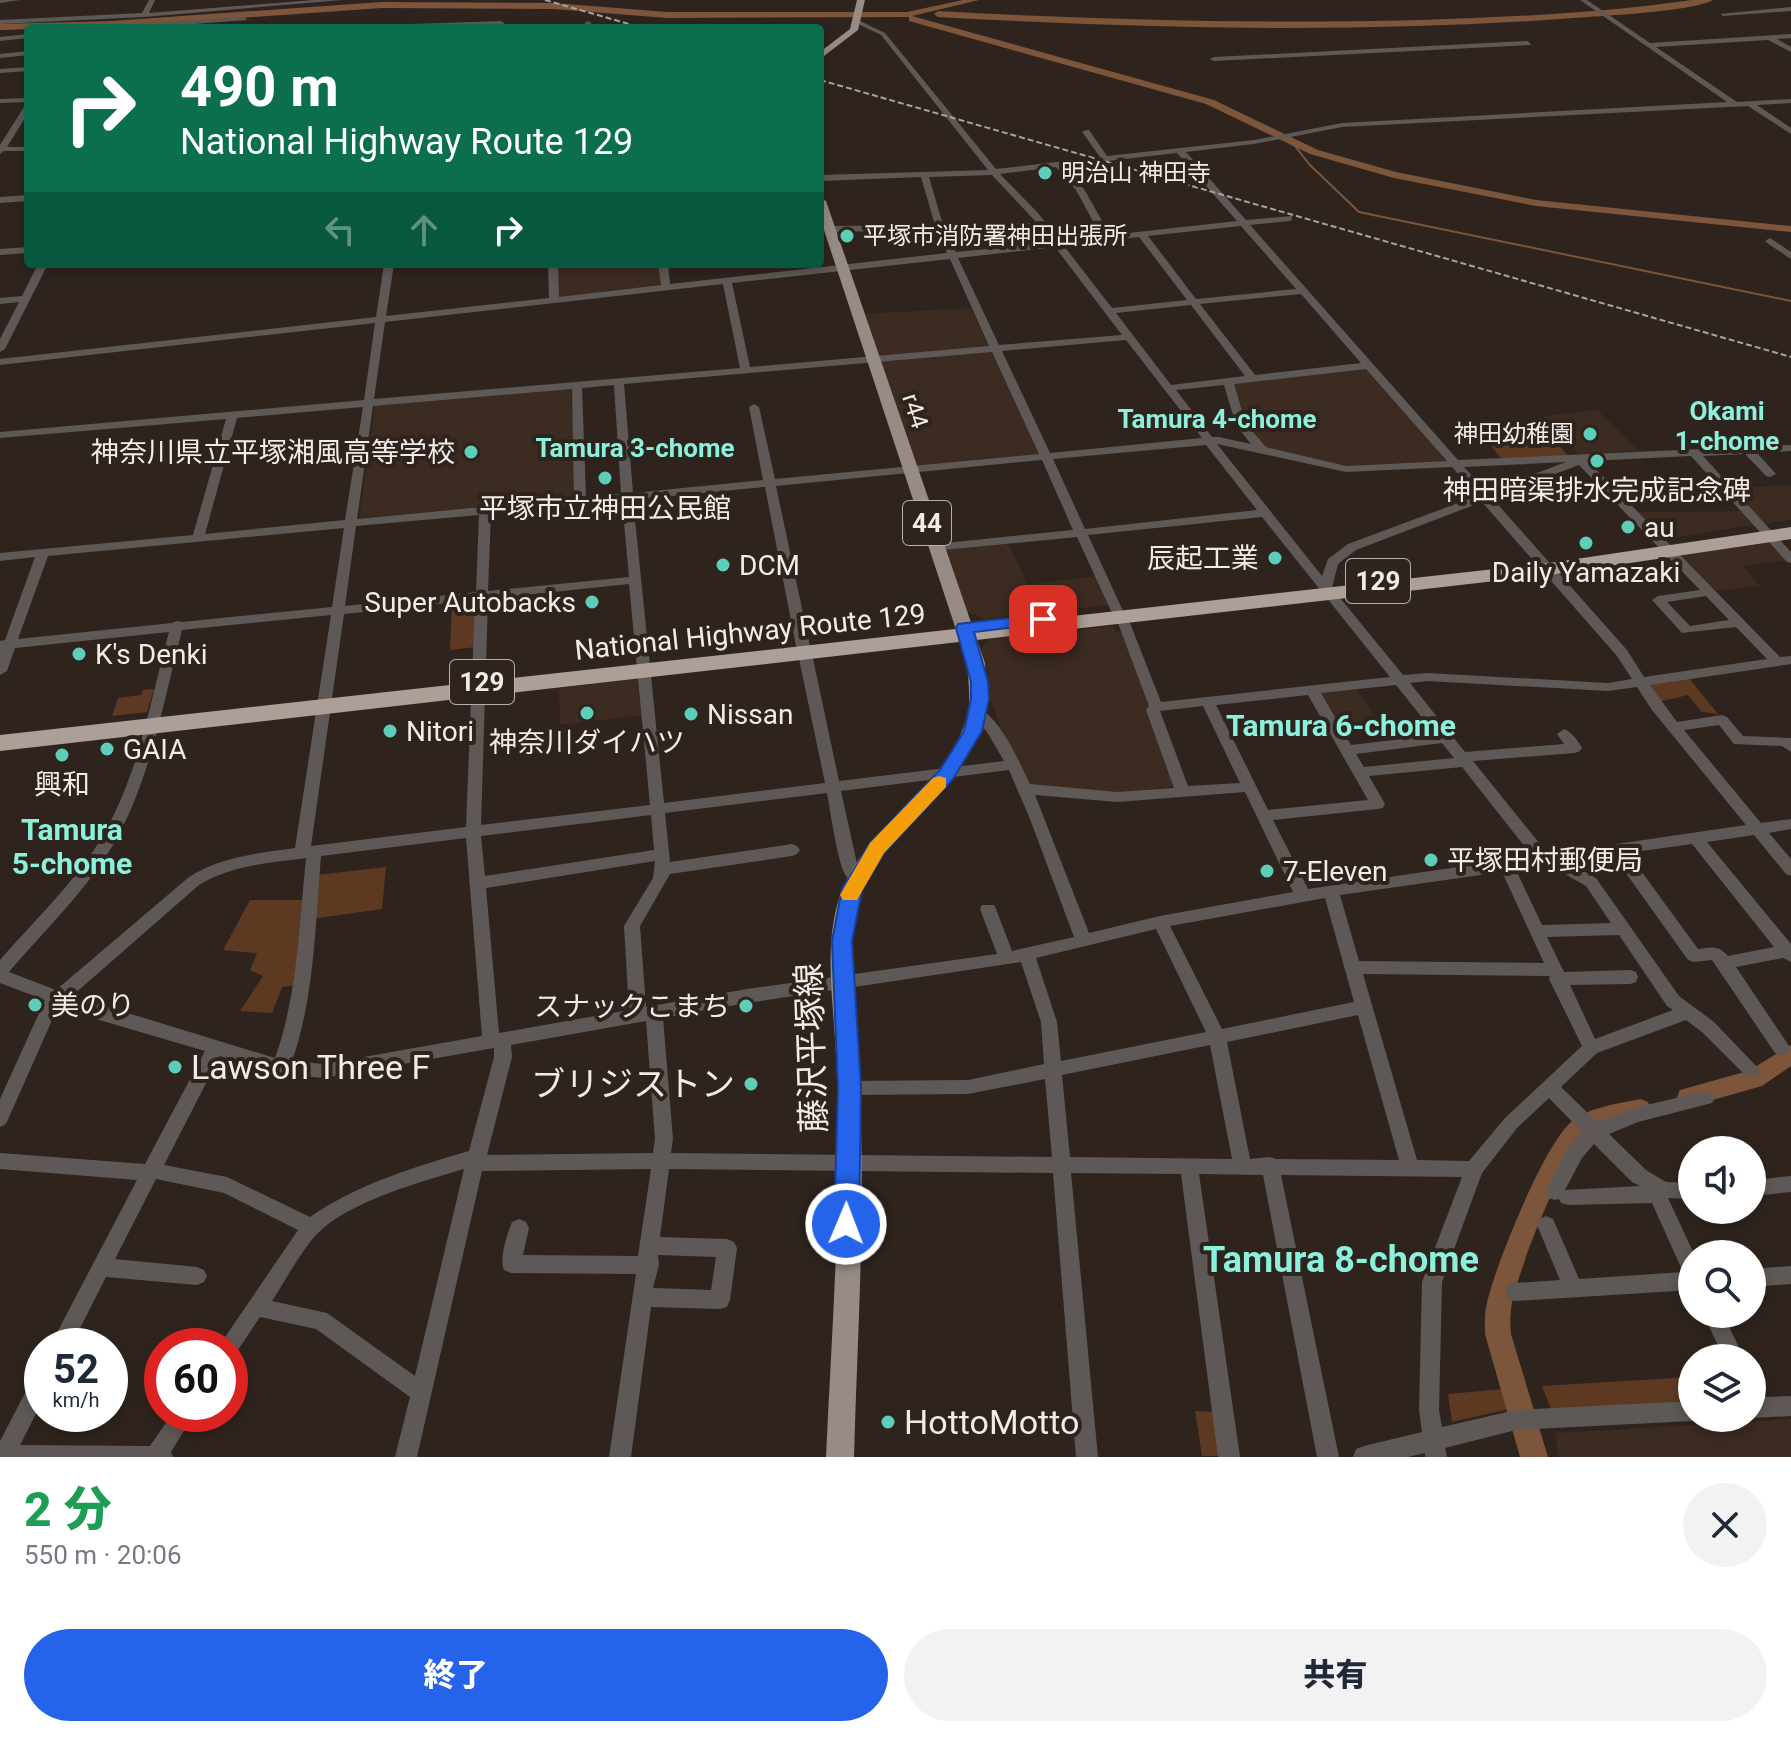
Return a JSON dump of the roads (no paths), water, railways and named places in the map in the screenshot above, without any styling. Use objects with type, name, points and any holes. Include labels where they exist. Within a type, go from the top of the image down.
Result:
[{"type":"highway","name":"National Highway Route 129","points":[[0,743],[324,703],[1547,566],[1667,548],[1782,543],[1791,526]]},
{"type":"highway","name":"National Highway Route 129","points":[[0,735],[150,723]]},
{"type":"main road","points":[[824,53],[849,36],[860,4]]},
{"type":"main road","name":"r44","points":[[824,213],[965,632]]},
{"type":"main road","name":"藤沢平塚線","points":[[840,1457],[849,1088],[842,941],[848,902],[858,877],[877,848],[947,775],[973,731],[978,713],[979,682],[965,632]]},
{"type":"street","points":[[0,1],[17,0]]},
{"type":"street","points":[[144,15],[152,0]]},
{"type":"street","points":[[0,22],[340,0]]},
{"type":"street","points":[[1583,0],[1735,104]]},
{"type":"street","points":[[244,24],[245,5]]},
{"type":"street","points":[[1723,14],[1791,9]]},
{"type":"street","points":[[192,24],[244,18]]},
{"type":"street","points":[[422,24],[474,21],[501,24]]},
{"type":"street","points":[[856,21],[883,34],[994,172],[1043,226],[1265,513],[1548,860],[1591,882],[1673,1001],[1708,1027],[1751,1070]]},
{"type":"street","points":[[0,32],[24,33]]},
{"type":"street","points":[[0,39],[24,34]]},
{"type":"street","points":[[1649,45],[1791,36]]},
{"type":"street","points":[[1769,38],[1791,50]]},
{"type":"street","points":[[1214,59],[1528,43]]},
{"type":"street","points":[[0,56],[24,53]]},
{"type":"street","points":[[0,70],[10,55]]},
{"type":"street","points":[[0,70],[24,69]]},
{"type":"street","points":[[0,101],[24,105]]},
{"type":"street","points":[[824,178],[994,172],[1276,137],[1342,125],[1791,101]]},
{"type":"street","points":[[1749,103],[1791,132]]},
{"type":"street","points":[[0,111],[24,106]]},
{"type":"street","points":[[24,110],[1,150],[24,149]]},
{"type":"street","points":[[1086,132],[1105,159]]},
{"type":"street","points":[[1179,150],[1622,653],[1673,727],[1791,870]]},
{"type":"street","points":[[1058,165],[1080,189],[1107,239]]},
{"type":"street","points":[[924,174],[940,228],[1120,615],[1156,707],[1153,710],[1183,792]]},
{"type":"street","points":[[0,200],[24,198]]},
{"type":"street","points":[[0,362],[1289,218]]},
{"type":"street","points":[[829,229],[1043,226]]},
{"type":"street","points":[[1142,235],[1252,378]]},
{"type":"street","points":[[1770,241],[1791,256]]},
{"type":"street","points":[[0,252],[24,250]]},
{"type":"street","points":[[0,349],[41,268]]},
{"type":"street","points":[[281,1067],[289,1046],[298,1002],[308,852],[324,703],[388,268]]},
{"type":"street","points":[[553,268],[554,300]]},
{"type":"street","points":[[664,268],[666,287]]},
{"type":"street","points":[[727,281],[746,370]]},
{"type":"street","points":[[1108,311],[1304,291]]},
{"type":"street","points":[[0,301],[26,299]]},
{"type":"street","points":[[0,435],[1129,337]]},
{"type":"street","points":[[1169,388],[1370,365]]},
{"type":"street","points":[[619,381],[642,668],[662,862],[632,926],[663,1112],[661,1161],[650,1256],[620,1457]]},
{"type":"street","points":[[1228,381],[1241,425],[1263,451]]},
{"type":"street","points":[[577,385],[580,501]]},
{"type":"street","points":[[754,407],[851,871],[858,877]]},
{"type":"street","points":[[198,538],[233,414]]},
{"type":"street","points":[[0,557],[1219,440],[1346,469],[1791,448]]},
{"type":"street","points":[[1748,450],[1770,474]]},
{"type":"street","points":[[1694,453],[1782,543]]},
{"type":"street","points":[[1330,591],[1328,571],[1339,554],[1579,459]]},
{"type":"street","points":[[1579,459],[1739,623],[1785,663]]},
{"type":"street","points":[[406,1457],[503,1057],[496,1041],[473,832],[485,510]]},
{"type":"street","points":[[936,548],[1265,513]]},
{"type":"street","points":[[0,671],[5,644],[43,553]]},
{"type":"street","points":[[5,644],[635,580]]},
{"type":"street","points":[[1709,592],[1658,600],[1687,630],[1739,623]]},
{"type":"street","points":[[177,625],[117,825],[95,859],[0,974],[57,998],[215,1048],[304,1072],[361,1067],[646,1013],[1007,959],[1160,922],[1331,891],[1791,824]]},
{"type":"street","points":[[1156,707],[1400,679],[1445,678],[1587,688],[1785,663]]},
{"type":"street","points":[[1263,816],[1378,804],[1313,691]]},
{"type":"street","points":[[1207,701],[1303,896]]},
{"type":"street","points":[[978,713],[992,723],[1023,789],[1084,942]]},
{"type":"street","points":[[1673,727],[1722,720],[1739,741],[1786,741],[1791,747]]},
{"type":"street","points":[[1360,772],[1575,748],[1564,734]]},
{"type":"street","points":[[1347,750],[1446,738]]},
{"type":"street","points":[[0,1119],[50,1005],[156,912],[210,871],[240,860],[1011,765]]},
{"type":"street","points":[[1023,789],[1117,797],[1249,787]]},
{"type":"street","points":[[1696,838],[1789,954]]},
{"type":"street","points":[[478,883],[792,850]]},
{"type":"street","points":[[1617,850],[1694,956],[1716,953],[1781,1048]]},
{"type":"street","points":[[1507,867],[1591,1048]]},
{"type":"street","points":[[1331,891],[1410,1167]]},
{"type":"street","points":[[988,909],[1007,959]]},
{"type":"street","points":[[1160,922],[1217,1036],[1242,1165]]},
{"type":"street","points":[[1536,931],[1624,929]]},
{"type":"street","points":[[1724,963],[1789,954]]},
{"type":"street","points":[[1027,955],[1049,1022],[1087,1457]]},
{"type":"street","points":[[1355,967],[1630,977]]},
{"type":"street","points":[[849,1088],[968,1087],[1364,1007]]},
{"type":"street","points":[[1434,1448],[1429,1410],[1432,1282],[1474,1169],[1511,1123],[1591,1048],[1687,1012]]},
{"type":"street","points":[[69,1328],[215,1048]]},
{"type":"street","points":[[1548,1086],[1655,1190],[1678,1240]]},
{"type":"street","points":[[1678,1190],[1562,1194],[1579,1146],[1595,1132],[1617,1122],[1706,1098]]},
{"type":"street","points":[[241,1328],[311,1227],[343,1205],[414,1175],[476,1160],[1474,1169]]},
{"type":"street","points":[[0,1161],[150,1171],[227,1185],[311,1227]]},
{"type":"street","points":[[1270,1165],[1328,1457]]},
{"type":"street","points":[[1189,1166],[1229,1457]]},
{"type":"street","points":[[1766,1187],[1791,1184]]},
{"type":"street","points":[[1546,1225],[1574,1289]]},
{"type":"street","points":[[519,1228],[511,1264],[727,1248],[720,1300],[644,1297]]},
{"type":"street","points":[[101,1267],[197,1276]]},
{"type":"street","points":[[1766,1277],[1791,1275]]},
{"type":"street","points":[[1515,1292],[1678,1282]]},
{"type":"street","points":[[255,1307],[320,1320],[421,1393]]},
{"type":"street","points":[[1766,1404],[1791,1406]]},
{"type":"street","points":[[1364,1457],[1434,1448],[1524,1419],[1678,1412]]},
{"type":"street","points":[[24,1415],[2,1456],[162,1457]]},
{"type":"street","points":[[155,1457],[172,1432]]},
{"type":"waterway","points":[[111,24],[382,5],[554,6],[667,15],[907,15],[975,0]]},
{"type":"waterway","points":[[938,14],[1184,24],[1368,24],[1570,16],[1709,0]]},
{"type":"waterway","points":[[912,19],[1210,102],[1314,152],[1394,175],[1536,203],[1791,229]]},
{"type":"waterway","points":[[0,27],[24,26]]},
{"type":"waterway","points":[[1292,142],[1309,164],[1359,212],[1791,301]]},
{"type":"waterway","points":[[1688,1097],[1754,1079],[1791,1054]]},
{"type":"waterway","points":[[1534,1457],[1498,1334],[1497,1316],[1507,1278],[1556,1164],[1577,1131],[1590,1122],[1640,1109]]},
{"type":"railway","points":[[545,0],[629,24]]},
{"type":"railway","points":[[824,81],[1791,357]]},
{"type":"place","name":"明治山 神田寺","points":[[1045,173]]},
{"type":"place","name":"平塚市消防署神田出張所","points":[[847,236]]},
{"type":"place","name":"神田幼稚園","points":[[1590,434]]},
{"type":"place","name":"神奈川県立平塚湘風高等学校","points":[[471,452]]},
{"type":"place","name":"神田暗渠排水完成記念碑","points":[[1597,461]]},
{"type":"place","name":"平塚市立神田公民館","points":[[605,478]]},
{"type":"place","name":"au","points":[[1628,527]]},
{"type":"place","name":"Daily Yamazaki","points":[[1586,543]]},
{"type":"place","name":"辰起工業","points":[[1275,558]]},
{"type":"place","name":"DCM","points":[[723,565]]},
{"type":"place","name":"Super Autobacks","points":[[592,602]]},
{"type":"place","name":"K's Denki","points":[[79,654]]},
{"type":"place","name":"神奈川ダイハツ","points":[[587,713]]},
{"type":"place","name":"Nissan","points":[[691,714]]},
{"type":"place","name":"Nitori","points":[[390,731]]},
{"type":"place","name":"GAIA","points":[[107,749]]},
{"type":"place","name":"興和","points":[[62,755]]},
{"type":"place","name":"平塚田村郵便局","points":[[1431,860]]},
{"type":"place","name":"7-Eleven","points":[[1267,871]]},
{"type":"place","name":"美のり","points":[[35,1005]]},
{"type":"place","name":"スナックこまち","points":[[746,1006]]},
{"type":"place","name":"Lawson Three F","points":[[175,1067]]},
{"type":"place","name":"ブリジストン","points":[[751,1084]]},
{"type":"place","name":"HottoMotto","points":[[888,1422]]},
{"type":"district","name":"Tamura 4-chome","points":[[1217,419]]},
{"type":"district","name":"Okami 1-chome","points":[[1727,426]]},
{"type":"district","name":"Tamura 3-chome","points":[[635,448]]},
{"type":"district","name":"Tamura 6-chome","points":[[1341,725]]},
{"type":"district","name":"Tamura 5-chome","points":[[72,846]]},
{"type":"district","name":"Tamura 8-chome","points":[[1341,1260]]}]
